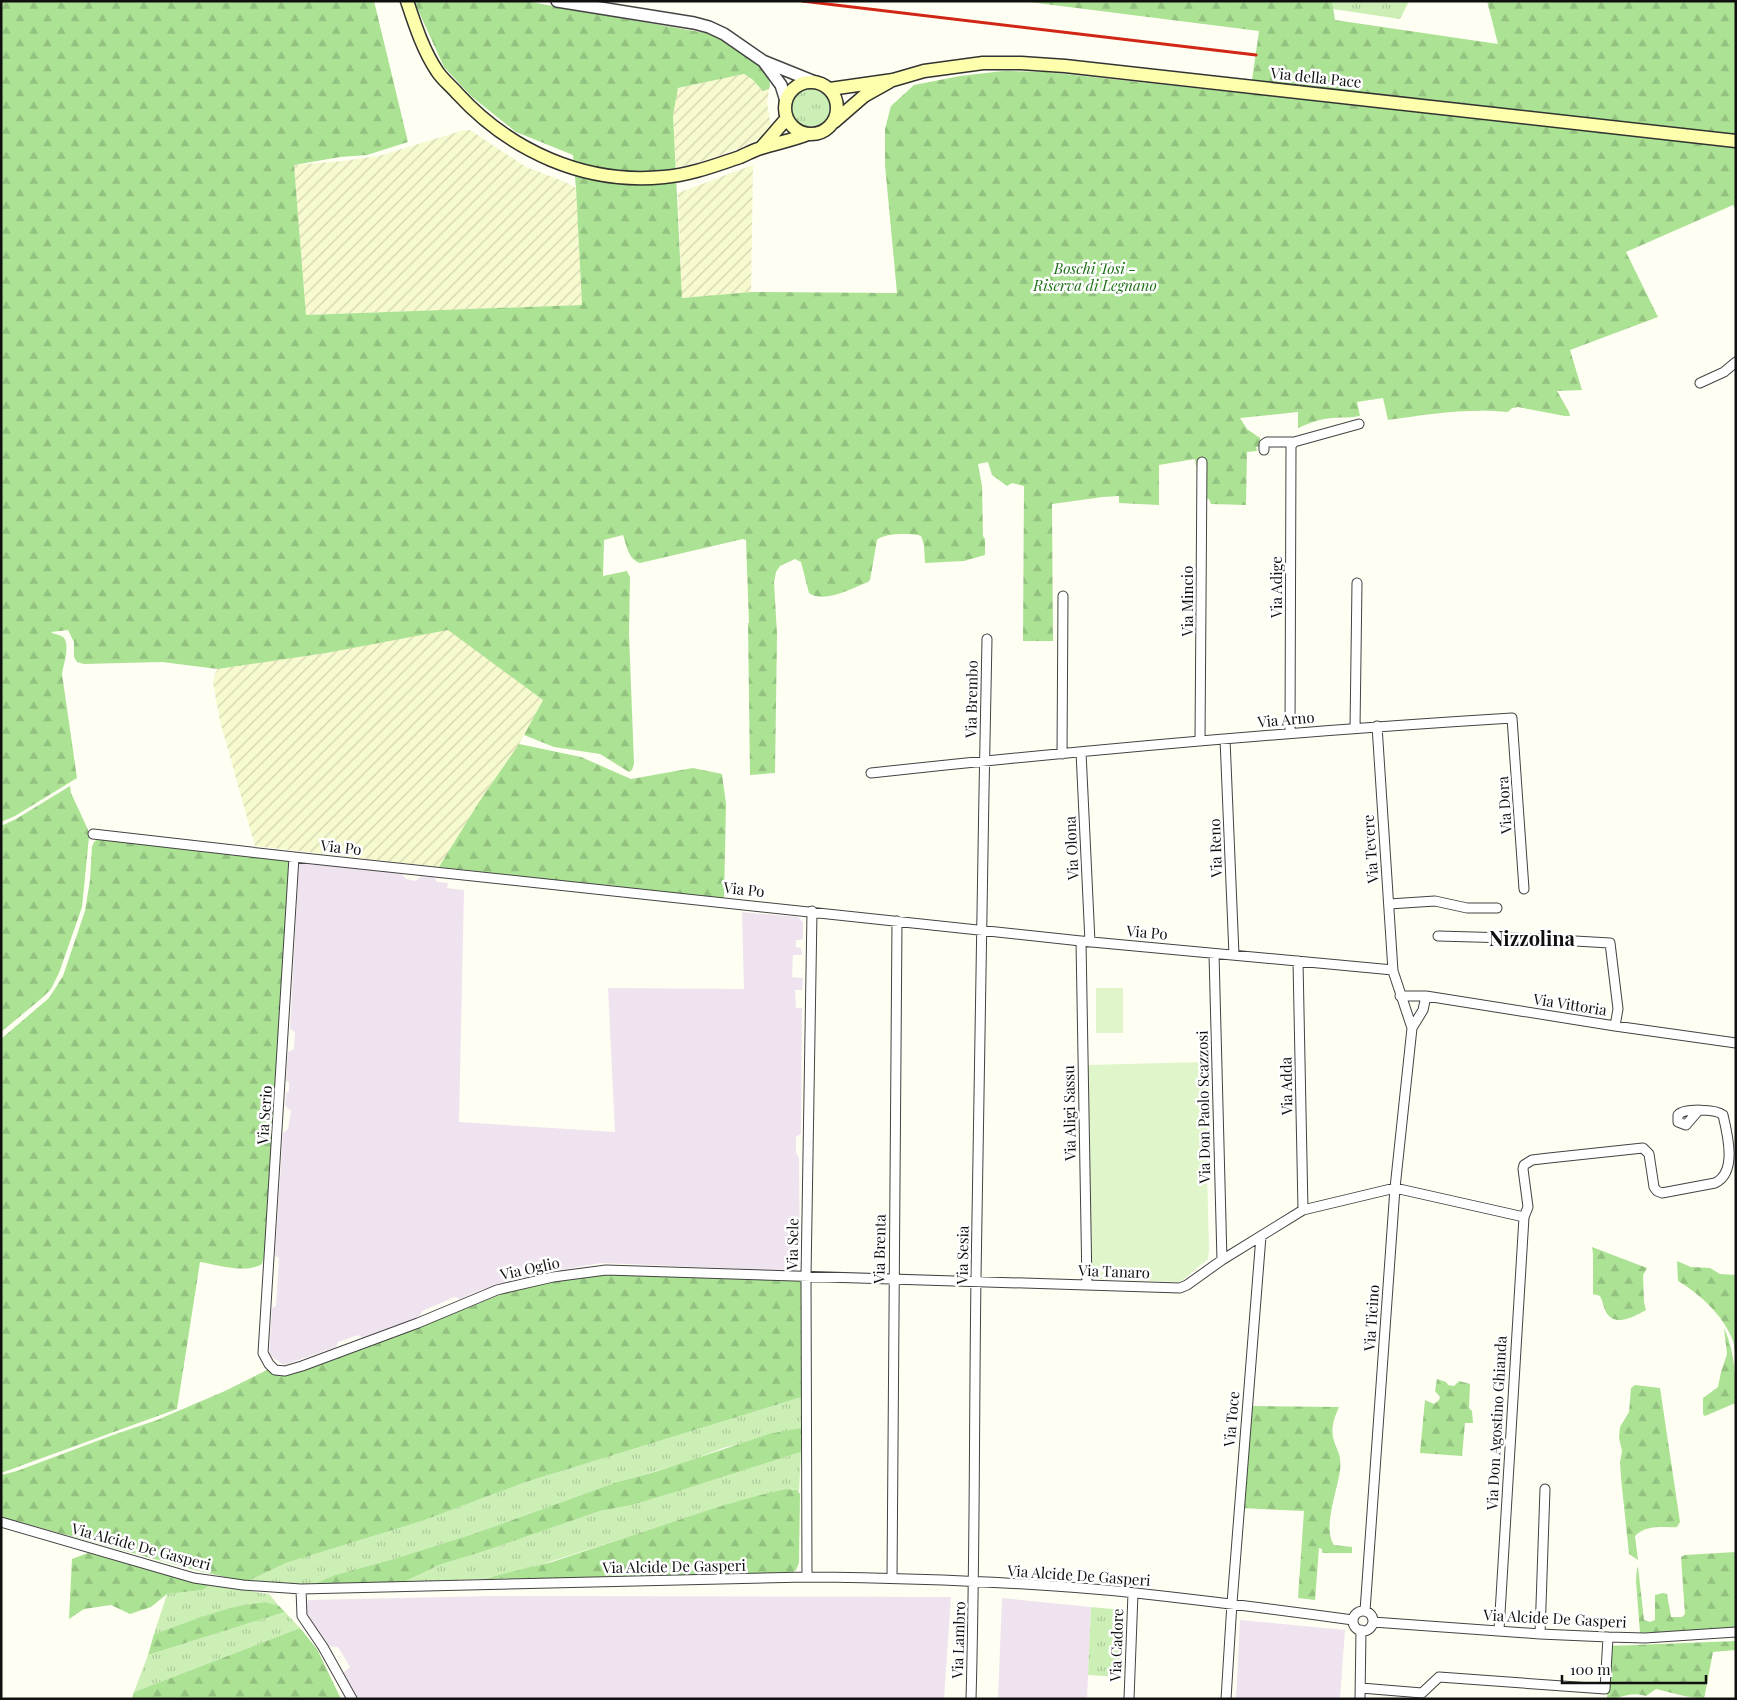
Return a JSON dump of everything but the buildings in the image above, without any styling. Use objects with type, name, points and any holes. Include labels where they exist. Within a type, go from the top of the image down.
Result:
[{"type":"main road","points":[[407,1],[418,33],[437,71],[473,110],[512,141],[547,158],[585,171],[637,179],[665,177],[695,171],[761,148],[790,141],[808,134],[822,132],[833,123],[838,109],[837,102],[830,89],[823,84],[815,82],[807,82],[793,88],[786,102],[787,118],[796,129],[808,134]]},
{"type":"main road","name":"Via della Pace","points":[[830,89],[893,80],[924,71],[1005,62],[1065,66],[1736,142]]},
{"type":"main road","name":"Via della Pace","points":[[833,123],[864,96],[893,80]]},
{"type":"main road","points":[[761,148],[787,118]]},
{"type":"street","points":[[557,1],[709,27],[734,40],[763,61],[815,82]]},
{"type":"street","points":[[763,61],[781,84],[786,102]]},
{"type":"street","points":[[1700,383],[1724,372],[1736,362]]},
{"type":"street","points":[[1264,450],[1264,444],[1267,442],[1294,442],[1359,424]]},
{"type":"street","name":"Via Adige","points":[[1290,733],[1291,446],[1294,442]]},
{"type":"street","name":"Via Mincio","points":[[1200,741],[1202,462]]},
{"type":"street","points":[[1355,728],[1358,583]]},
{"type":"street","points":[[1062,754],[1063,596]]},
{"type":"street","name":"Via Brembo","points":[[980,930],[987,639]]},
{"type":"street","name":"Via Arno","points":[[871,773],[985,760],[1290,733],[1512,718]]},
{"type":"street","name":"Via Dora","points":[[1512,718],[1524,889]]},
{"type":"street","name":"Via Tevere","points":[[1376,726],[1393,970],[1412,1028]]},
{"type":"street","name":"Via Reno","points":[[1225,739],[1234,955]]},
{"type":"street","name":"Via Olona","points":[[1081,752],[1086,942]]},
{"type":"street","name":"Via Po","points":[[93,834],[1086,942],[1393,970]]},
{"type":"street","name":"Via Serio","points":[[275,1370],[263,1353],[294,857]]},
{"type":"street","points":[[1389,904],[1435,901],[1467,908],[1497,908]]},
{"type":"street","name":"Via Sele","points":[[807,1577],[806,1277],[812,912]]},
{"type":"street","name":"Via Brenta","points":[[892,1578],[897,921]]},
{"type":"street","name":"Via Sesia","points":[[974,1582],[980,930]]},
{"type":"street","points":[[1438,936],[1610,943],[1618,1009],[1615,1026]]},
{"type":"street","name":"Via Aligi Sassu","points":[[1086,942],[1087,1285]]},
{"type":"street","name":"Via Don Paolo Scazzosi","points":[[1214,954],[1222,1260]]},
{"type":"street","name":"Via Adda","points":[[1298,961],[1303,1210]]},
{"type":"street","name":"Via Vittoria","points":[[1400,996],[1426,996],[1736,1043]]},
{"type":"street","points":[[1412,1028],[1423,1010],[1426,996]]},
{"type":"street","points":[[1404,1008],[1414,1014],[1423,1010]]},
{"type":"street","name":"Via Ticino","points":[[1365,1611],[1395,1188],[1412,1028]]},
{"type":"street","name":"Via Don Agostino Ghianda","points":[[1499,1630],[1524,1217],[1528,1207],[1524,1165],[1532,1160],[1643,1148],[1649,1154],[1654,1186],[1657,1191],[1662,1193],[1721,1180],[1727,1175],[1731,1161],[1723,1115],[1720,1112],[1698,1111]]},
{"type":"street","points":[[1395,1188],[1524,1217]]},
{"type":"street","name":"Via Tanaro","points":[[806,1277],[1182,1287],[1303,1210],[1395,1188]]},
{"type":"street","name":"Via Toce","points":[[1226,1699],[1260,1236]]},
{"type":"street","name":"Via Oglio","points":[[275,1370],[286,1371],[302,1366],[418,1323],[497,1290],[553,1276],[606,1270],[806,1277]]},
{"type":"street","points":[[1540,1634],[1545,1489]]},
{"type":"street","name":"Via Alcide De Gasperi","points":[[1,1522],[194,1578],[244,1585],[301,1589],[807,1577],[892,1578],[1133,1593],[1232,1603],[1353,1620]]},
{"type":"street","name":"Via Lambro","points":[[971,1699],[974,1582]]},
{"type":"street","points":[[301,1589],[302,1616],[323,1647],[352,1699]]},
{"type":"street","name":"Via Cadore","points":[[1129,1699],[1133,1593]]},
{"type":"street","points":[[1365,1611],[1370,1614],[1373,1622],[1367,1630],[1361,1630],[1354,1625],[1353,1620],[1356,1614],[1365,1611]]},
{"type":"street","name":"Via Alcide De Gasperi","points":[[1373,1622],[1608,1637],[1645,1638],[1736,1632]]},
{"type":"street","points":[[1360,1699],[1361,1630]]},
{"type":"street","points":[[1361,1688],[1422,1694],[1439,1677],[1605,1689],[1608,1637]]},
{"type":"shaded area","points":[[299,862],[402,874],[406,879],[416,881],[421,876],[434,877],[437,882],[448,883],[447,888],[464,890],[459,1122],[615,1132],[608,988],[744,989],[742,912],[798,917],[803,922],[803,938],[796,940],[796,947],[801,948],[802,955],[793,955],[792,977],[803,978],[802,990],[795,990],[796,1008],[802,1008],[801,1134],[796,1137],[796,1152],[799,1158],[800,1266],[795,1271],[601,1263],[549,1272],[481,1290],[460,1299],[455,1297],[422,1311],[420,1316],[394,1327],[363,1338],[358,1335],[338,1342],[336,1347],[284,1365],[269,1355],[272,1308],[276,1306],[279,1258],[275,1256],[283,1133],[288,1129],[291,1111],[285,1106],[286,1093],[289,1091],[289,1083],[286,1080],[288,1052],[294,1049],[295,1032],[290,1029]]},
{"type":"shaded area","points":[[491,1596],[951,1597],[944,1699],[356,1699],[343,1673],[350,1667],[338,1647],[328,1646],[305,1614],[308,1600]]},
{"type":"shaded area","points":[[1002,1598],[1091,1607],[1087,1699],[998,1699]]},
{"type":"shaded area","points":[[1240,1620],[1345,1630],[1340,1699],[1236,1699]]},
{"type":"green space","name":"Boschi Tosi - Riserva di Legnano","points":[[1,1],[374,1],[408,142],[367,155],[340,157],[294,165],[306,315],[582,305],[573,155],[516,132],[471,96],[444,67],[414,1],[525,1],[711,34],[756,62],[768,78],[769,89],[763,91],[752,79],[744,74],[678,88],[673,115],[682,298],[751,292],[897,293],[885,165],[885,129],[891,106],[914,85],[960,76],[1003,71],[1047,72],[1250,94],[1259,31],[1021,1],[1332,1],[1335,20],[1498,44],[1487,1],[1736,1],[1736,210],[1733,205],[1626,252],[1658,317],[1570,350],[1582,390],[1557,391],[1570,416],[1518,407],[1512,408],[1508,412],[1463,411],[1388,420],[1383,398],[1357,402],[1360,416],[1323,419],[1298,428],[1298,412],[1240,418],[1247,429],[1260,438],[1260,447],[1256,447],[1257,451],[1247,452],[1246,505],[1211,504],[1209,499],[1206,499],[1206,466],[1196,466],[1195,459],[1159,465],[1159,505],[1119,503],[1119,496],[1052,504],[1053,641],[1023,641],[1024,486],[1012,483],[1007,486],[992,475],[988,462],[978,464],[982,486],[985,555],[964,561],[925,563],[924,545],[921,536],[905,534],[886,536],[877,540],[870,580],[868,582],[839,594],[823,597],[809,593],[801,562],[795,559],[780,566],[776,572],[774,582],[777,634],[775,773],[750,775],[749,623],[746,540],[743,539],[640,563],[630,555],[623,535],[604,540],[603,576],[627,571],[630,577],[629,634],[634,764],[629,772],[600,754],[554,747],[524,735],[543,700],[448,630],[326,653],[218,669],[162,662],[84,664],[77,662],[74,657],[74,642],[68,630],[51,632],[63,637],[66,645],[62,674],[77,778],[15,816],[1,822]]},
{"type":"green space","points":[[1332,1],[1409,1],[1400,19],[1333,9]]},
{"type":"green space","points":[[744,74],[752,79],[763,91],[769,89],[767,103],[771,126],[768,135],[740,148],[676,168],[673,115],[678,88]]},
{"type":"green space","points":[[811,86],[823,90],[829,96],[833,108],[829,120],[823,126],[811,130],[799,126],[793,120],[789,108],[793,96],[799,90]]},
{"type":"green space","points":[[470,130],[526,167],[576,188],[582,305],[306,315],[294,165],[379,156],[461,131]]},
{"type":"green space","points":[[753,165],[751,292],[682,298],[678,193]]},
{"type":"green space","points":[[449,629],[543,700],[519,744],[479,802],[439,867],[255,846],[220,721],[213,683],[218,669],[326,653]]},
{"type":"green space","points":[[519,744],[581,757],[631,779],[693,768],[722,774],[726,804],[724,899],[439,867],[479,802]]},
{"type":"green space","points":[[70,786],[71,793],[89,832],[82,907],[59,973],[51,989],[1,1032],[1,826]]},
{"type":"green space","points":[[99,838],[291,861],[267,1245],[262,1264],[255,1267],[240,1269],[200,1262],[177,1409],[1,1473],[1,1039],[49,998],[63,976],[85,911],[90,880],[92,847]]},
{"type":"green space","points":[[1096,988],[1123,988],[1123,1033],[1096,1033]]},
{"type":"green space","points":[[1202,1062],[1202,1080],[1209,1080],[1211,1132],[1206,1132],[1208,1259],[1180,1282],[1095,1279],[1092,1275],[1088,1065]]},
{"type":"green space","points":[[1592,1247],[1647,1268],[1643,1275],[1646,1310],[1620,1320],[1610,1317],[1605,1310],[1600,1296],[1593,1294]]},
{"type":"green space","points":[[1677,1261],[1691,1267],[1710,1268],[1720,1274],[1736,1275],[1736,1364],[1734,1344],[1724,1323],[1695,1292],[1678,1281]]},
{"type":"green space","points":[[593,1272],[799,1280],[802,1284],[802,1397],[526,1482],[422,1521],[286,1563],[246,1582],[1,1517],[1,1475],[17,1471],[157,1420],[225,1391],[267,1370],[326,1355],[448,1316],[514,1289]]},
{"type":"green space","points":[[1724,1328],[1733,1356],[1736,1404],[1705,1416],[1703,1414],[1703,1398],[1718,1387],[1727,1354]]},
{"type":"green space","points":[[1437,1379],[1454,1386],[1459,1381],[1470,1384],[1469,1408],[1472,1411],[1473,1423],[1465,1423],[1462,1456],[1420,1453],[1425,1400],[1434,1404],[1439,1400],[1440,1397],[1435,1391]]},
{"type":"green space","points":[[1635,1385],[1660,1388],[1680,1522],[1677,1527],[1650,1528],[1635,1536],[1638,1560],[1629,1554],[1621,1478],[1620,1462],[1622,1451],[1619,1438],[1620,1427],[1629,1412],[1631,1388]]},
{"type":"green space","points":[[802,1397],[801,1428],[723,1448],[681,1464],[617,1482],[476,1533],[335,1575],[311,1585],[246,1582],[286,1563],[422,1521],[526,1482]]},
{"type":"green space","points":[[1250,1406],[1339,1407],[1334,1421],[1333,1433],[1339,1455],[1340,1470],[1330,1519],[1330,1529],[1334,1545],[1352,1547],[1352,1553],[1322,1553],[1322,1549],[1319,1548],[1315,1600],[1298,1598],[1304,1511],[1241,1508]]},
{"type":"green space","points":[[801,1428],[801,1452],[632,1505],[600,1511],[439,1565],[404,1582],[311,1585],[335,1575],[476,1533],[617,1482],[658,1471],[769,1434]]},
{"type":"green space","points":[[801,1452],[799,1491],[793,1489],[752,1497],[521,1571],[482,1579],[404,1582],[439,1565],[600,1511],[632,1505]]},
{"type":"green space","points":[[786,1489],[797,1490],[800,1494],[799,1563],[793,1572],[699,1576],[482,1579],[552,1562],[712,1509]]},
{"type":"green space","points":[[1736,1552],[1736,1628],[1640,1633],[1636,1581],[1638,1567],[1644,1620],[1650,1622],[1655,1620],[1655,1595],[1663,1593],[1667,1594],[1671,1617],[1682,1617],[1685,1614],[1681,1557],[1685,1555]]},
{"type":"green space","points":[[88,1553],[209,1585],[203,1590],[167,1594],[151,1607],[130,1614],[111,1605],[84,1609],[69,1619],[72,1559]]},
{"type":"green space","points":[[209,1585],[269,1594],[279,1606],[266,1602],[253,1603],[154,1634],[167,1594],[203,1590]]},
{"type":"green space","points":[[266,1602],[279,1606],[285,1612],[148,1655],[154,1634],[223,1610]]},
{"type":"green space","points":[[1091,1607],[1123,1610],[1120,1677],[1088,1675]]},
{"type":"green space","points":[[285,1612],[300,1628],[134,1692],[148,1655]]},
{"type":"green space","points":[[300,1628],[317,1649],[341,1699],[132,1699],[134,1692]]},
{"type":"green space","points":[[1736,1641],[1736,1650],[1713,1652],[1704,1699],[1656,1689],[1646,1696],[1635,1694],[1607,1699],[1610,1646]]},
{"type":"railway","points":[[802,1],[1256,55]]},
{"type":"district","name":"Nizzolina","points":[[1532,939]]}]
